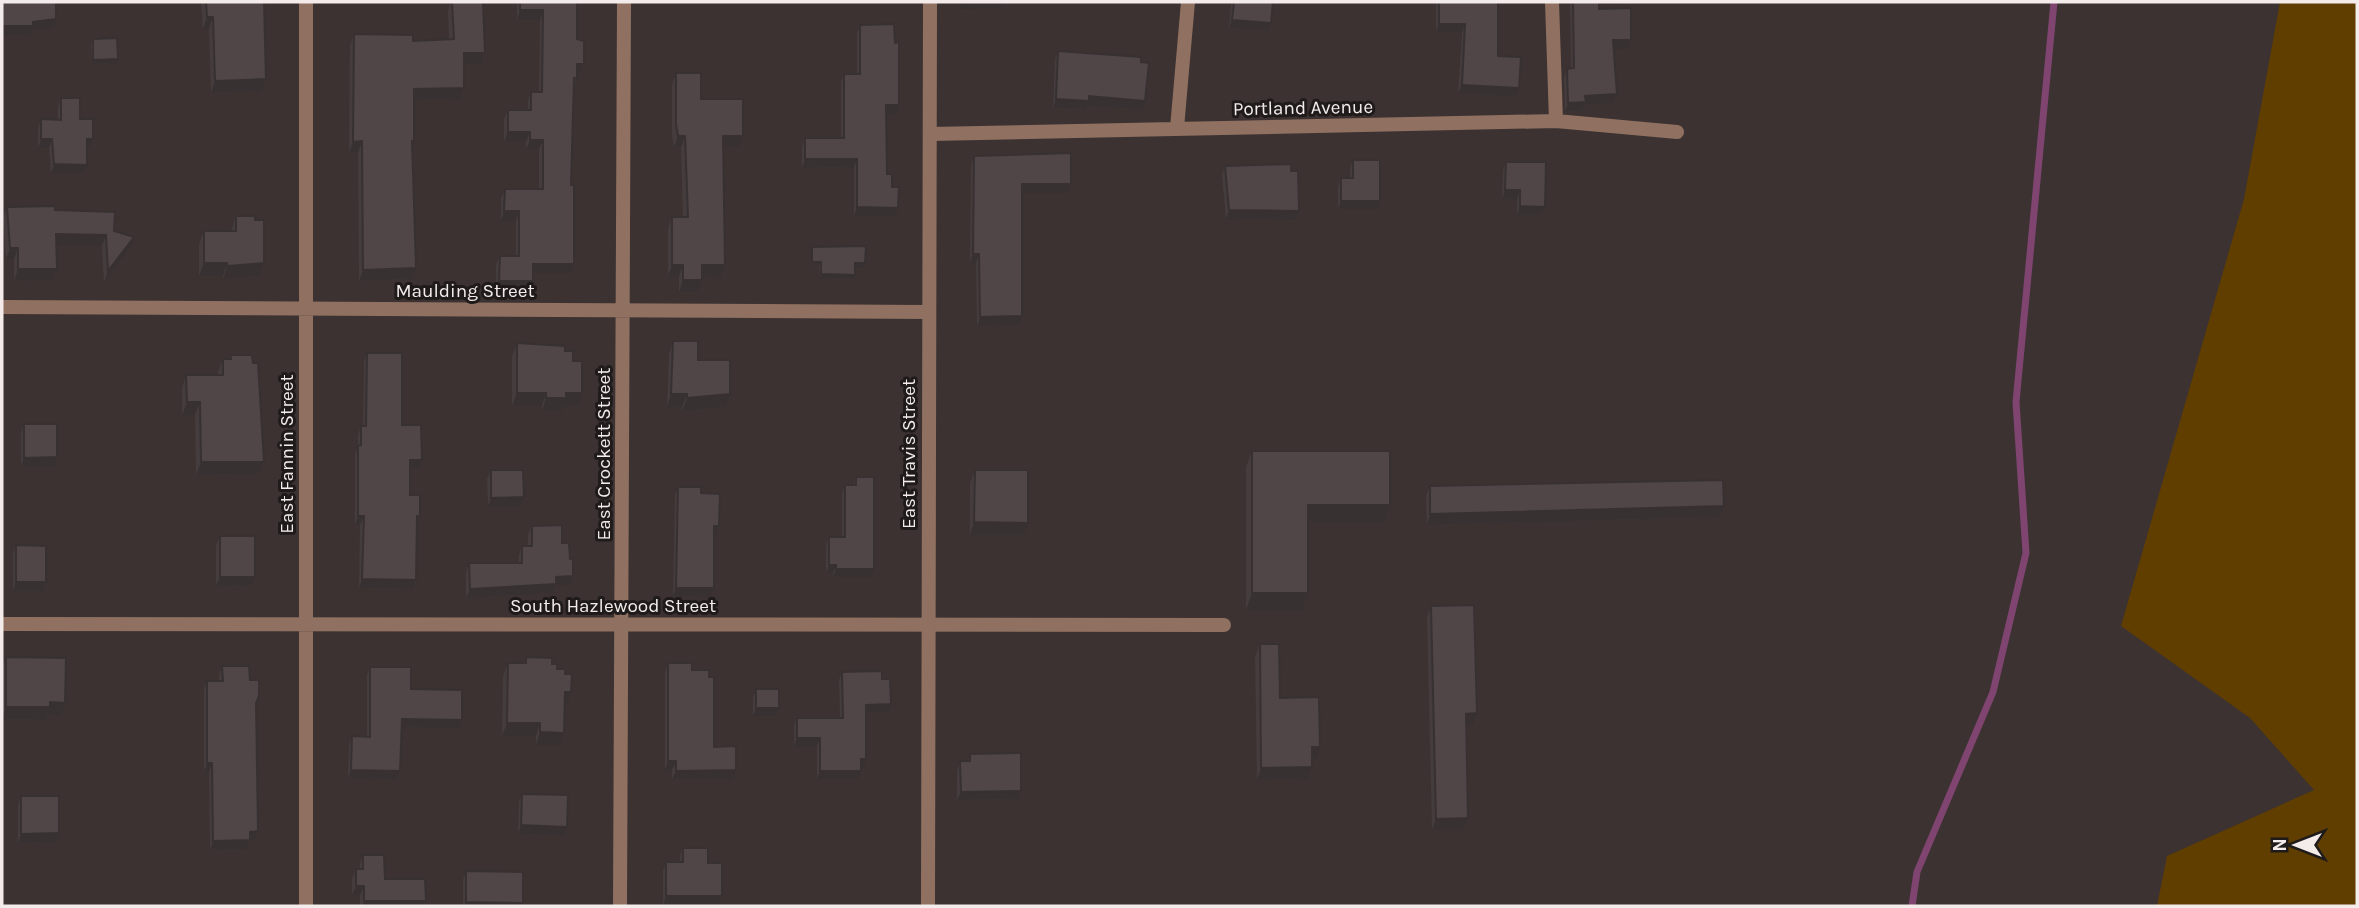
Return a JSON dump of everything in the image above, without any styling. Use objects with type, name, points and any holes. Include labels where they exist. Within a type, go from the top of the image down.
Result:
[{"type":"street","name":"East Fannin Street","points":[[306,2],[306,906]]},
{"type":"street","name":"East Crockett Street","points":[[620,906],[624,2]]},
{"type":"street","name":"East Travis Street","points":[[928,906],[930,2]]},
{"type":"street","points":[[1177,128],[1188,2]]},
{"type":"street","points":[[1552,2],[1556,121]]},
{"type":"street","name":"Portland Avenue","points":[[930,134],[1556,121],[1677,132]]},
{"type":"street","name":"Maulding Street","points":[[2,307],[928,312]]},
{"type":"street","name":"South Hazlewood Street","points":[[2,624],[306,622],[1224,625]]},
{"type":"shaded area","points":[[2280,2],[2357,2],[2357,906],[2157,906],[2167,856],[2314,790],[2250,718],[2121,626],[2244,199]]},
{"type":"building","points":[[2,2],[56,2],[56,19],[33,22],[33,26],[2,26]]},
{"type":"building","points":[[206,2],[264,2],[266,79],[215,81],[213,17],[207,17]]},
{"type":"building","points":[[452,2],[483,2],[485,53],[464,53],[464,88],[414,89],[412,141],[416,268],[363,270],[362,141],[353,142],[354,34],[413,35],[413,41],[454,39]]},
{"type":"building","points":[[520,2],[577,2],[577,39],[584,41],[584,64],[577,64],[577,78],[574,78],[571,185],[574,185],[574,264],[533,264],[533,281],[499,281],[500,256],[519,256],[519,211],[504,211],[505,189],[543,189],[543,140],[530,140],[530,132],[508,132],[508,110],[531,110],[531,92],[542,92],[543,10],[520,10]]},
{"type":"building","points":[[1234,2],[1273,2],[1271,23],[1232,20]]},
{"type":"building","points":[[1439,2],[1498,2],[1498,56],[1521,57],[1519,88],[1462,85],[1465,24],[1439,24]]},
{"type":"building","points":[[1573,2],[1599,2],[1599,9],[1631,8],[1631,40],[1613,40],[1617,94],[1585,96],[1586,102],[1568,103],[1567,69],[1574,68]]},
{"type":"building","points":[[894,24],[895,43],[899,42],[899,105],[886,105],[887,174],[892,174],[892,187],[899,187],[898,208],[857,207],[857,159],[805,159],[805,138],[844,138],[844,74],[860,74],[860,25]]},
{"type":"building","points":[[117,38],[118,59],[93,60],[93,39]]},
{"type":"building","points":[[1058,51],[1141,57],[1141,62],[1149,63],[1145,101],[1089,96],[1089,101],[1056,99]]},
{"type":"building","points":[[676,73],[701,73],[701,99],[743,99],[743,136],[723,136],[725,265],[702,265],[702,280],[683,280],[683,265],[672,265],[672,217],[688,217],[685,136],[678,136],[676,124]]},
{"type":"building","points":[[61,98],[80,98],[80,119],[93,119],[93,139],[87,139],[87,165],[54,164],[52,139],[41,139],[41,119],[61,120]]},
{"type":"building","points":[[1071,153],[1071,184],[1022,184],[1022,316],[980,317],[979,254],[973,254],[974,156]]},
{"type":"building","points":[[1353,160],[1380,160],[1380,201],[1341,201],[1341,178],[1353,178]]},
{"type":"building","points":[[1506,162],[1546,162],[1545,207],[1520,206],[1520,190],[1505,190]]},
{"type":"building","points":[[1291,164],[1291,171],[1298,171],[1299,211],[1229,210],[1225,166]]},
{"type":"building","points":[[55,206],[55,210],[115,212],[114,231],[134,237],[108,271],[106,235],[56,234],[57,269],[18,269],[18,248],[10,248],[7,207]]},
{"type":"building","points":[[236,216],[255,216],[255,220],[264,220],[264,263],[227,266],[227,263],[204,263],[204,231],[236,231]]},
{"type":"building","points":[[866,246],[865,263],[855,263],[855,275],[821,274],[821,262],[812,262],[812,247]]},
{"type":"building","points":[[673,341],[698,341],[698,360],[730,360],[730,394],[687,398],[687,394],[671,394]]},
{"type":"building","points":[[517,343],[565,346],[565,351],[573,351],[573,361],[582,361],[582,393],[566,393],[566,398],[546,398],[546,393],[517,393]]},
{"type":"building","points":[[367,353],[402,353],[402,425],[421,425],[422,460],[410,460],[410,495],[420,495],[416,580],[362,579],[364,516],[358,516],[358,446],[361,445],[361,426],[366,426]]},
{"type":"building","points":[[230,355],[252,355],[253,363],[258,363],[264,462],[201,462],[200,402],[187,402],[186,375],[223,375],[223,359],[231,359]]},
{"type":"building","points":[[24,424],[57,424],[57,457],[24,458]]},
{"type":"building","points":[[1252,451],[1390,451],[1390,505],[1308,505],[1308,593],[1252,593]]},
{"type":"building","points":[[491,470],[523,470],[524,497],[491,498]]},
{"type":"building","points":[[975,470],[1028,470],[1028,523],[974,522]]},
{"type":"building","points":[[856,477],[874,477],[874,569],[836,569],[836,565],[829,565],[829,537],[845,537],[845,485],[856,485]]},
{"type":"building","points":[[1723,480],[1724,506],[1430,514],[1430,486]]},
{"type":"building","points":[[678,487],[701,487],[701,493],[720,494],[719,526],[714,526],[714,588],[676,588]]},
{"type":"building","points":[[562,525],[562,543],[569,543],[570,559],[573,558],[573,576],[556,577],[556,584],[470,589],[469,563],[522,563],[522,546],[532,546],[532,526]]},
{"type":"building","points":[[220,536],[255,536],[255,577],[220,577]]},
{"type":"building","points":[[16,545],[46,546],[46,582],[16,582]]},
{"type":"building","points":[[1474,605],[1477,713],[1466,714],[1468,818],[1436,819],[1431,606]]},
{"type":"building","points":[[1260,644],[1279,644],[1280,698],[1319,697],[1320,747],[1312,747],[1312,767],[1261,768]]},
{"type":"building","points":[[6,657],[66,658],[65,703],[50,702],[50,707],[6,707]]},
{"type":"building","points":[[526,657],[552,658],[552,664],[557,664],[557,669],[565,669],[565,674],[572,674],[571,692],[565,692],[564,733],[540,732],[540,723],[507,723],[508,663],[526,663]]},
{"type":"building","points":[[668,663],[692,663],[692,670],[709,670],[709,677],[714,677],[714,747],[736,746],[736,770],[676,771],[676,761],[668,761]]},
{"type":"building","points":[[222,666],[249,666],[250,680],[259,680],[256,703],[258,831],[250,832],[250,840],[213,841],[212,763],[207,763],[207,681],[223,681]]},
{"type":"building","points":[[370,667],[411,667],[411,689],[462,690],[462,720],[402,719],[400,771],[351,770],[352,736],[370,737]]},
{"type":"building","points":[[882,671],[882,679],[890,679],[891,704],[866,705],[866,759],[861,759],[861,771],[820,771],[820,738],[797,738],[797,718],[843,718],[842,672]]},
{"type":"building","points":[[756,689],[779,689],[779,708],[756,708]]},
{"type":"building","points":[[1021,753],[1021,791],[961,792],[960,761],[970,761],[970,754]]},
{"type":"building","points":[[522,794],[568,795],[567,827],[521,825]]},
{"type":"building","points":[[21,796],[59,796],[59,833],[21,834]]},
{"type":"building","points":[[683,848],[708,848],[708,863],[722,863],[722,896],[666,896],[666,862],[683,862]]},
{"type":"building","points":[[363,855],[384,855],[385,879],[425,879],[426,901],[364,901],[364,886],[356,886],[356,869],[363,869]]},
{"type":"building","points":[[466,871],[523,872],[523,903],[466,902]]},
{"type":"waterway","points":[[1912,906],[1917,872],[1993,692],[2026,553],[2016,402],[2054,2]]}]
